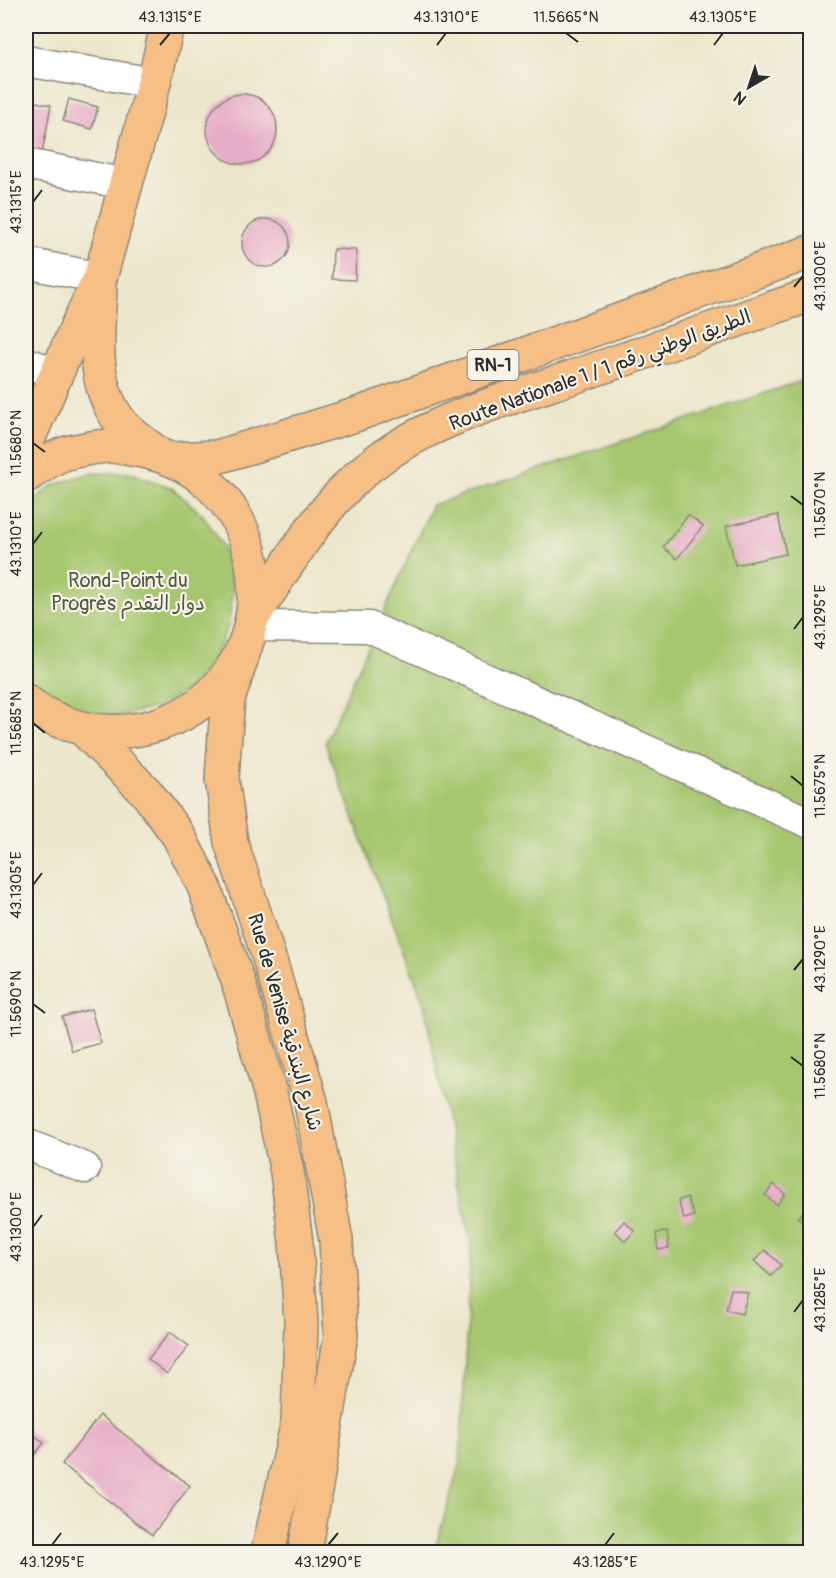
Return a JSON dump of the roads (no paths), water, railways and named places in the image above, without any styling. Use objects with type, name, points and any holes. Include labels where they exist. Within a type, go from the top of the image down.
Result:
[{"type":"main road","points":[[26,444],[100,278],[154,83],[167,26]]},
{"type":"main road","name":"Route Nationale 1 / الطريق الوطني رقم 1","points":[[165,457],[217,457],[356,415],[810,252]]},
{"type":"main road","points":[[100,278],[97,341],[99,373],[105,395],[124,427],[165,457]]},
{"type":"main road","name":"Route Nationale 1 / الطريق الوطني رقم 1","points":[[251,626],[319,520],[350,484],[381,458],[414,438],[480,408],[810,295]]},
{"type":"main road","name":"RN-1","points":[[26,476],[62,455],[110,446],[165,457],[203,479],[229,507],[247,540],[255,577],[251,626],[229,674],[200,703],[164,723],[124,732],[83,729],[30,707]]},
{"type":"main road","name":"Rue de Venise شارع البندقية","points":[[251,626],[228,699],[222,779],[226,810],[231,842],[271,964],[311,1102],[336,1240],[341,1335],[305,1552]]},
{"type":"main road","name":"Rue de Venise شارع البندقية","points":[[83,729],[147,793],[178,835],[203,884],[238,981],[272,1105],[287,1172],[296,1243],[302,1323],[298,1422],[268,1552]]},
{"type":"street","points":[[26,61],[154,83]]},
{"type":"street","points":[[26,164],[126,184]]},
{"type":"street","points":[[26,263],[100,278]]},
{"type":"street","points":[[26,363],[57,373]]},
{"type":"street","points":[[251,626],[369,627],[810,823]]},
{"type":"street","points":[[26,1144],[85,1168]]},
{"type":"park label","name":"Rond-Point du Progrès دوار التقدم","points":[[128,592]]}]
